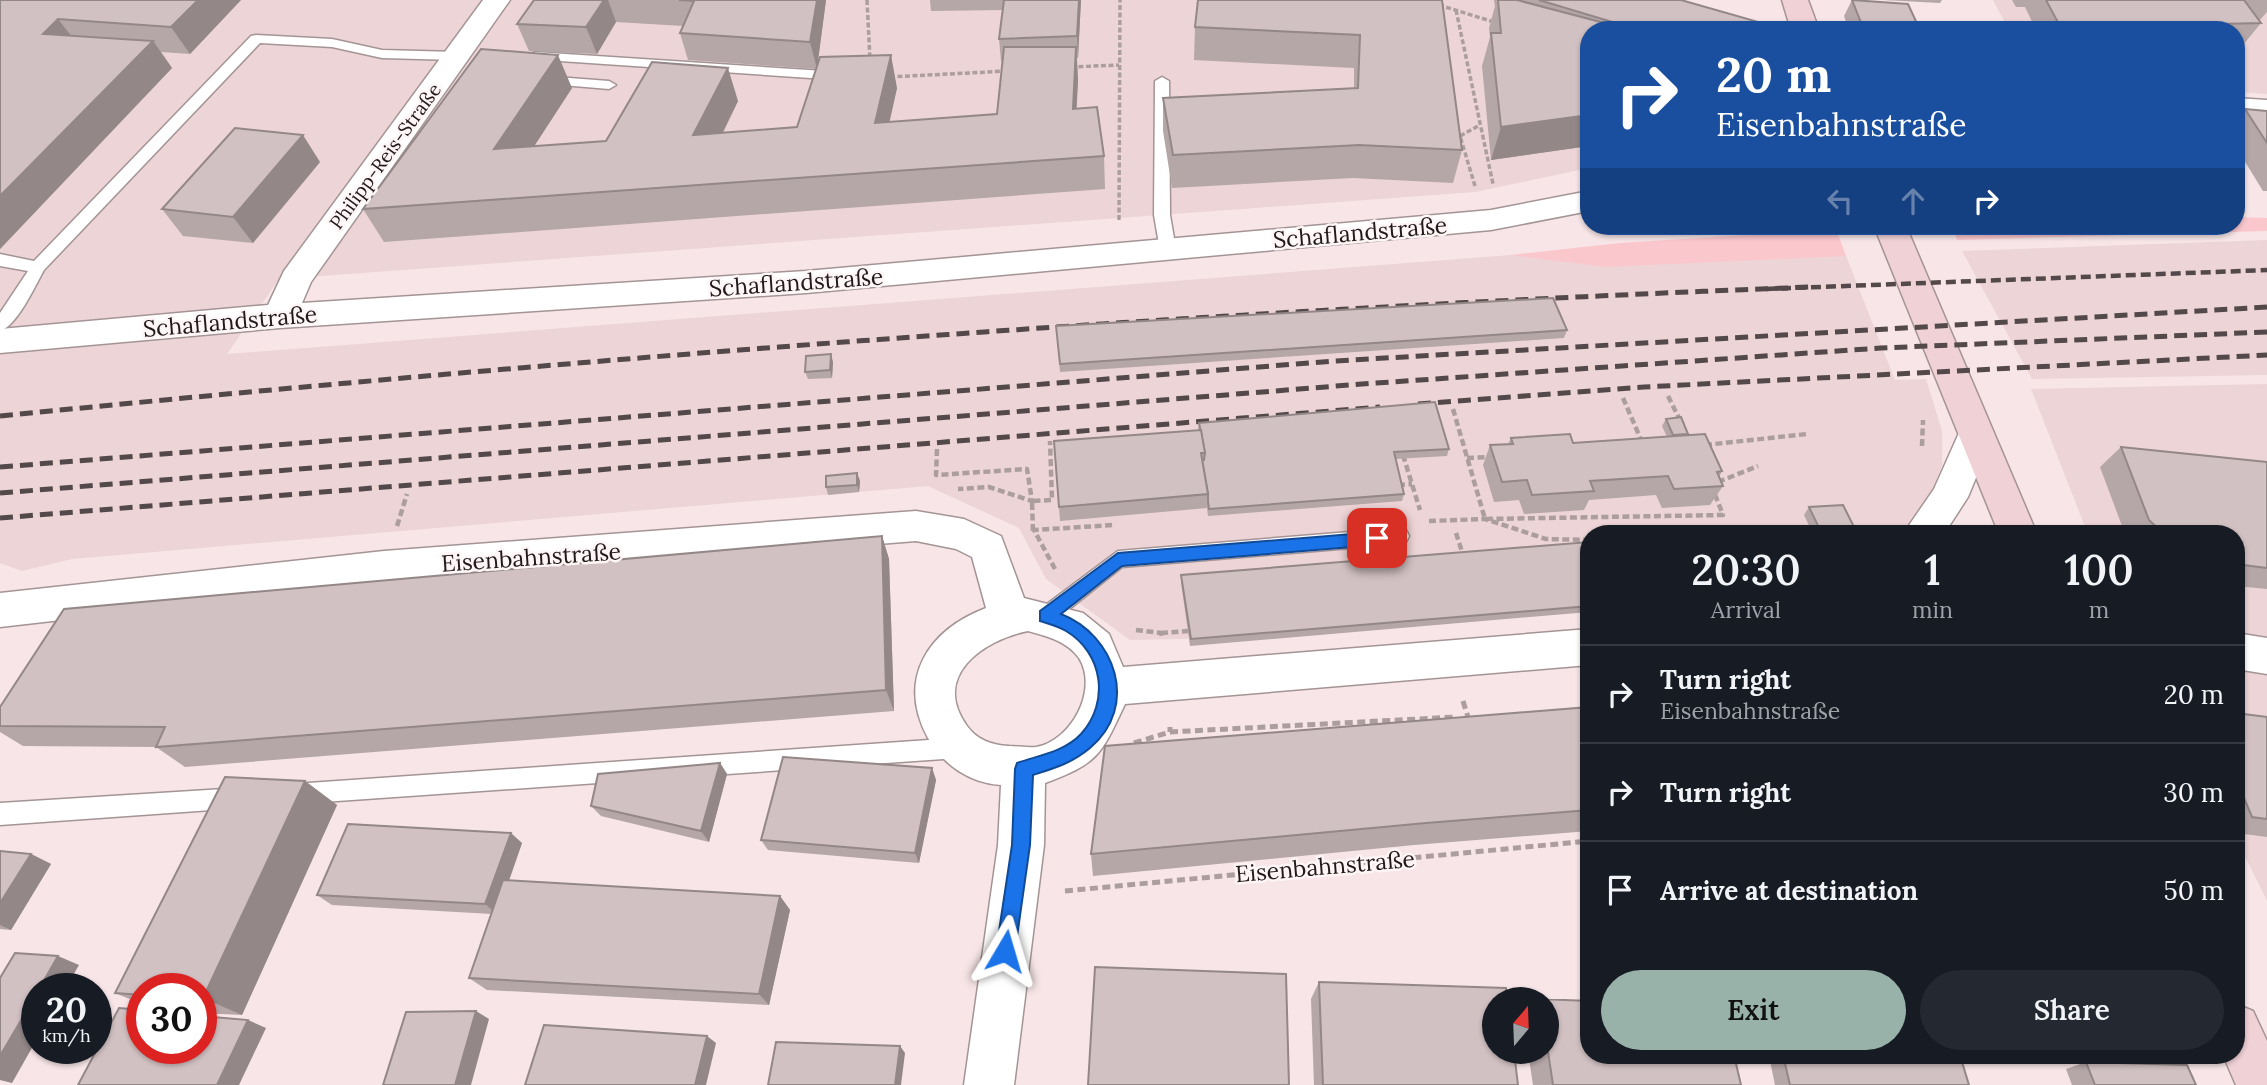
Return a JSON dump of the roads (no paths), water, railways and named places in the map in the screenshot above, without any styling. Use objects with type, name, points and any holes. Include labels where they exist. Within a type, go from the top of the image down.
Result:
[{"type":"street","name":"Philipp-Reis-Straße","points":[[280,316],[296,279],[459,61],[497,0]]},
{"type":"street","points":[[1795,0],[1802,21]]},
{"type":"street","points":[[2245,108],[2267,109]]},
{"type":"street","name":"Schaflandstraße","points":[[0,341],[280,316],[806,282],[1492,220],[1580,203]]},
{"type":"street","points":[[1894,235],[2014,525]]},
{"type":"street","points":[[1929,525],[1949,497],[1976,433]]},
{"type":"street","name":"Eisenbahnstraße","points":[[0,610],[384,567],[916,526],[964,535],[987,547],[999,578],[1027,616]]},
{"type":"street","points":[[1027,616],[1072,626],[1092,643],[1105,664],[1109,687],[1102,716],[1087,740],[1062,758],[1024,769],[980,761],[958,748],[942,726],[935,701],[937,676],[948,653],[967,634],[1027,616]]},
{"type":"street","points":[[1109,687],[1580,648]]},
{"type":"street","points":[[2245,652],[2267,656]]},
{"type":"street","points":[[989,1085],[1021,845],[1024,769]]},
{"type":"street","points":[[2245,1049],[2261,1085]]},
{"type":"lane","points":[[0,325],[19,301],[38,267],[256,38],[332,43],[382,54],[459,61]]},
{"type":"lane","points":[[515,54],[871,78]]},
{"type":"lane","points":[[527,79],[608,85]]},
{"type":"lane","points":[[1162,81],[1162,215],[1168,250]]},
{"type":"lane","points":[[0,260],[38,267]]},
{"type":"lane","points":[[1027,616],[1118,559],[1399,536]]},
{"type":"lane","points":[[0,814],[958,748]]},
{"type":"railway","points":[[1766,289],[2267,270]]},
{"type":"railway","points":[[0,416],[452,374],[904,338],[1357,308],[1811,287]]},
{"type":"railway","points":[[0,467],[1334,361],[2267,307]]},
{"type":"railway","points":[[0,493],[1362,384],[1881,348],[2267,332]]},
{"type":"railway","points":[[1418,404],[1644,387],[2267,355]]},
{"type":"railway","points":[[0,518],[1380,407]]}]
